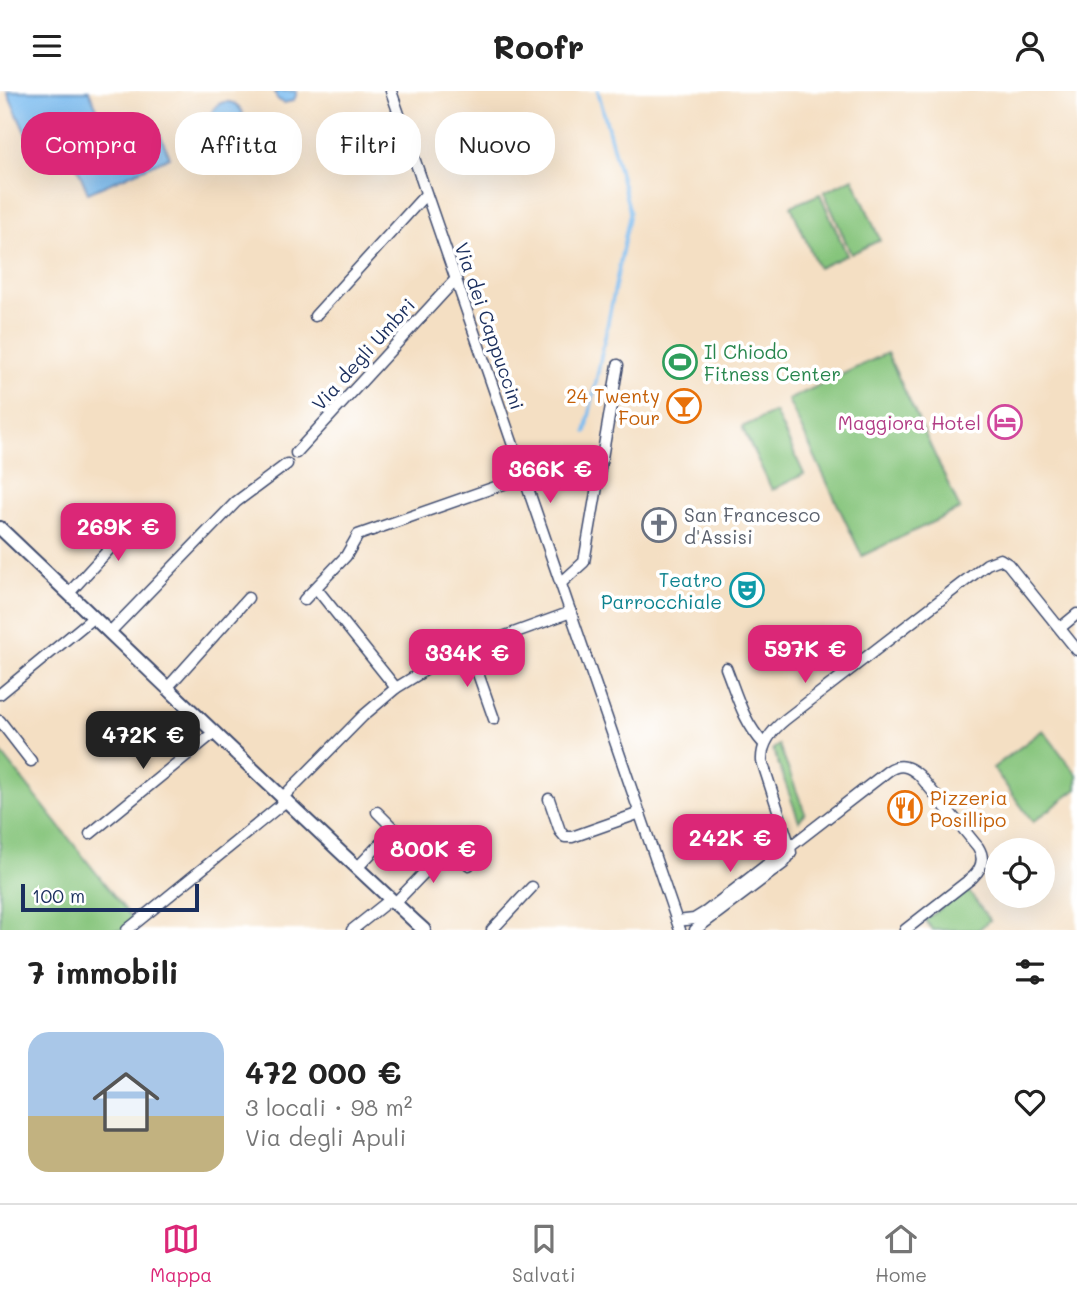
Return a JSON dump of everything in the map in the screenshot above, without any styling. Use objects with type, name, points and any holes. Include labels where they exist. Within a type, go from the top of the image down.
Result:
[{"type":"street","name":"Via dei Cappuccini","points":[[391,91],[679,925]]},
{"type":"street","points":[[315,316],[426,194]]},
{"type":"street","name":"Via degli Umbri","points":[[296,453],[456,279]]},
{"type":"street","points":[[561,583],[584,562],[618,365]]},
{"type":"street","points":[[110,632],[236,502],[287,464]]},
{"type":"street","points":[[304,600],[346,556],[358,535],[524,477]]},
{"type":"street","points":[[69,593],[113,545],[116,531],[112,517]]},
{"type":"street","points":[[0,528],[424,930]]},
{"type":"street","points":[[695,930],[784,863],[790,852],[762,761],[764,744],[774,729],[987,564],[996,559],[1004,560],[1013,568],[1077,650]]},
{"type":"street","points":[[320,593],[396,688]]},
{"type":"street","points":[[168,687],[247,598]]},
{"type":"street","points":[[127,930],[284,800],[363,716],[396,688],[445,658],[571,612]]},
{"type":"street","points":[[1060,628],[1077,614]]},
{"type":"street","points":[[0,694],[94,617]]},
{"type":"street","points":[[469,649],[494,719]]},
{"type":"street","points":[[726,668],[746,720],[764,744]]},
{"type":"street","points":[[0,721],[31,761]]},
{"type":"street","points":[[90,834],[215,732]]},
{"type":"street","points":[[679,925],[702,915],[790,852],[888,771],[904,765],[919,775],[978,847],[982,859],[979,871],[974,877],[905,930]]},
{"type":"street","points":[[549,799],[560,831],[565,837],[572,837],[640,813]]},
{"type":"street","points":[[357,869],[394,829],[377,812]]},
{"type":"street","points":[[352,930],[393,901],[446,842],[469,865]]},
{"type":"street","points":[[492,930],[532,887]]},
{"type":"green space","points":[[853,178],[880,240],[851,254],[824,192]]},
{"type":"green space","points":[[820,194],[847,255],[818,268],[791,206]]},
{"type":"green space","points":[[887,353],[960,509],[862,556],[788,400]]},
{"type":"green space","points":[[775,412],[804,474],[772,490],[742,427]]},
{"type":"green space","points":[[1043,730],[1077,775],[1077,789],[1033,822],[993,768]]},
{"type":"green space","points":[[779,745],[805,813],[799,821],[773,749]]},
{"type":"green space","points":[[0,751],[135,922],[125,930],[0,930]]},
{"type":"green space","points":[[967,889],[990,920],[978,930],[933,930],[925,920]]},
{"type":"water","points":[[7,91],[89,91],[98,112],[21,112],[21,123]]},
{"type":"water","points":[[274,91],[297,91],[292,101],[284,103],[277,99]]},
{"type":"water","points":[[227,102],[238,107],[241,112],[213,112],[216,107]]},
{"type":"water","points":[[161,137],[170,157],[161,161]]},
{"type":"water","points":[[80,175],[129,175],[88,193]]},
{"type":"waterway","points":[[586,432],[630,212],[598,91]]},
{"type":"place","name":"Il Chiodo Fitness Center","points":[[680,362]]},
{"type":"place","name":"24 Twenty Four","points":[[684,406]]},
{"type":"place","name":"Maggiora Hotel","points":[[1005,422]]},
{"type":"place","name":"San Francesco d'Assisi","points":[[659,525]]},
{"type":"place","name":"Teatro Parrocchiale","points":[[747,590]]},
{"type":"place","name":"Pizzeria Posillipo","points":[[905,808]]}]
